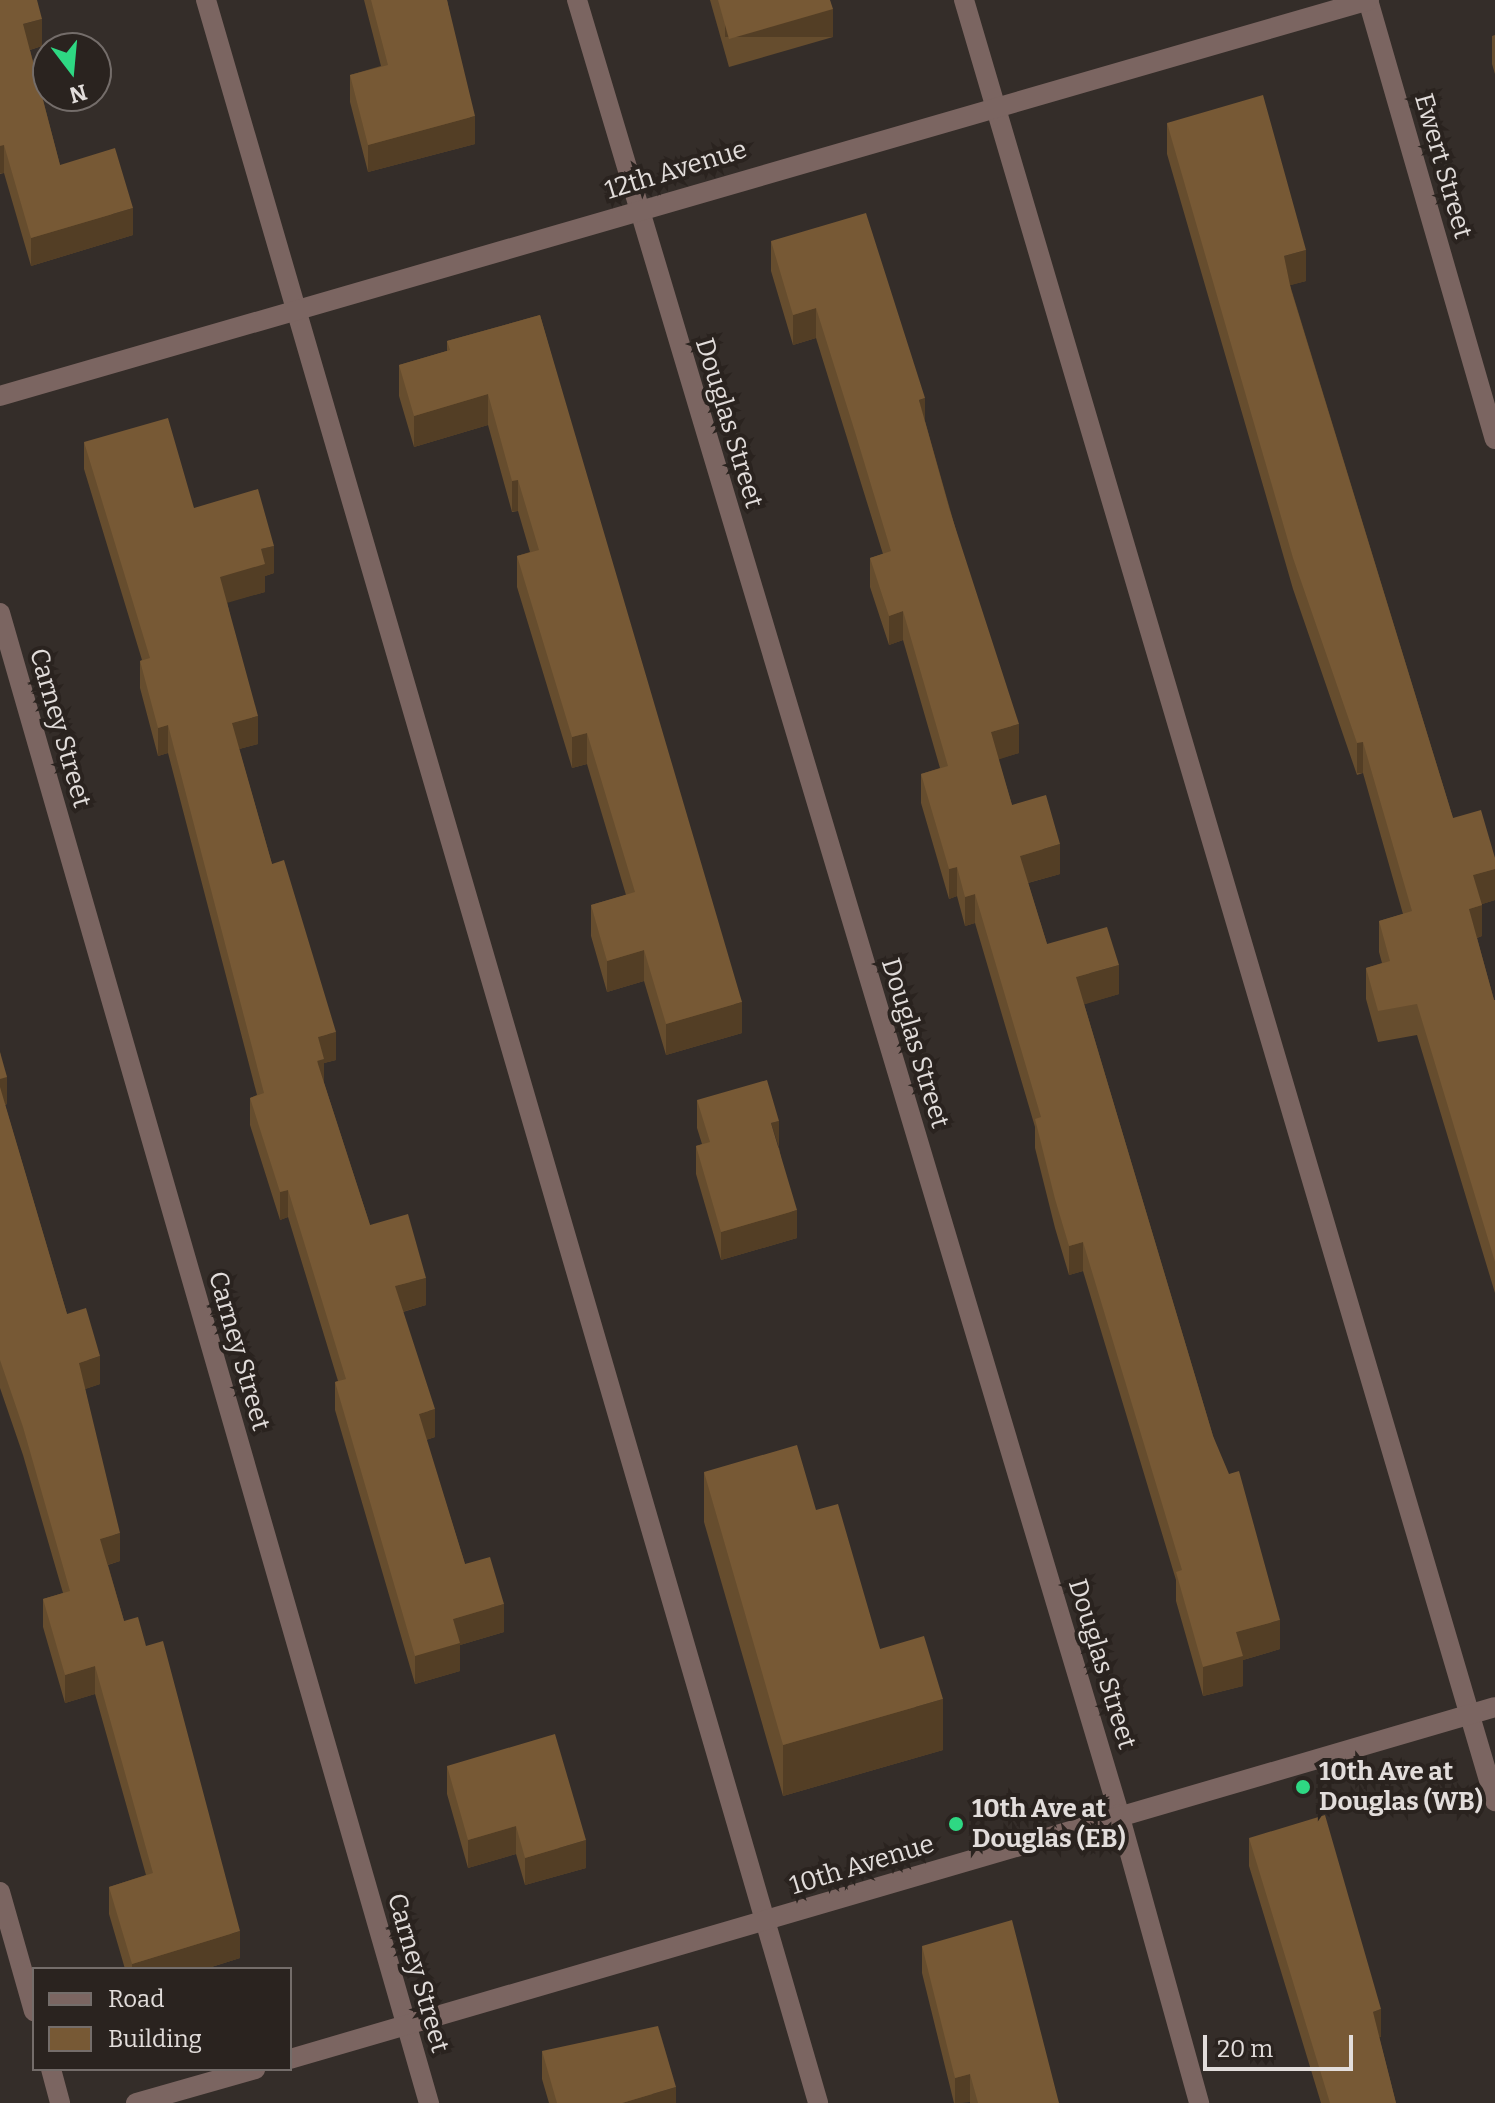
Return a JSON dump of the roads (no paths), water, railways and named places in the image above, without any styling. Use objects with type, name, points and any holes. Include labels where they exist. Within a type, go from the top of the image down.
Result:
[{"type":"street","points":[[206,0],[818,2103]]},
{"type":"street","name":"Douglas Street","points":[[577,0],[1119,1814],[1199,2103]]},
{"type":"street","points":[[964,0],[1495,1801]]},
{"type":"street","name":"12th Avenue","points":[[0,396],[297,312],[994,103],[1368,0]]},
{"type":"street","name":"Ewert Street","points":[[1368,0],[1495,439]]},
{"type":"street","name":"Carney Street","points":[[0,613],[429,2103]]},
{"type":"street","name":"10th Avenue","points":[[292,2058],[1119,1814],[1495,1707]]},
{"type":"street","points":[[0,1892],[32,2004]]},
{"type":"street","points":[[52,2071],[60,2103]]},
{"type":"street","points":[[136,2103],[248,2071]]},
{"type":"place","name":"10th Ave at Douglas (WB)","points":[[1303,1787]]},
{"type":"place","name":"10th Ave at Douglas (EB)","points":[[956,1824]]}]
